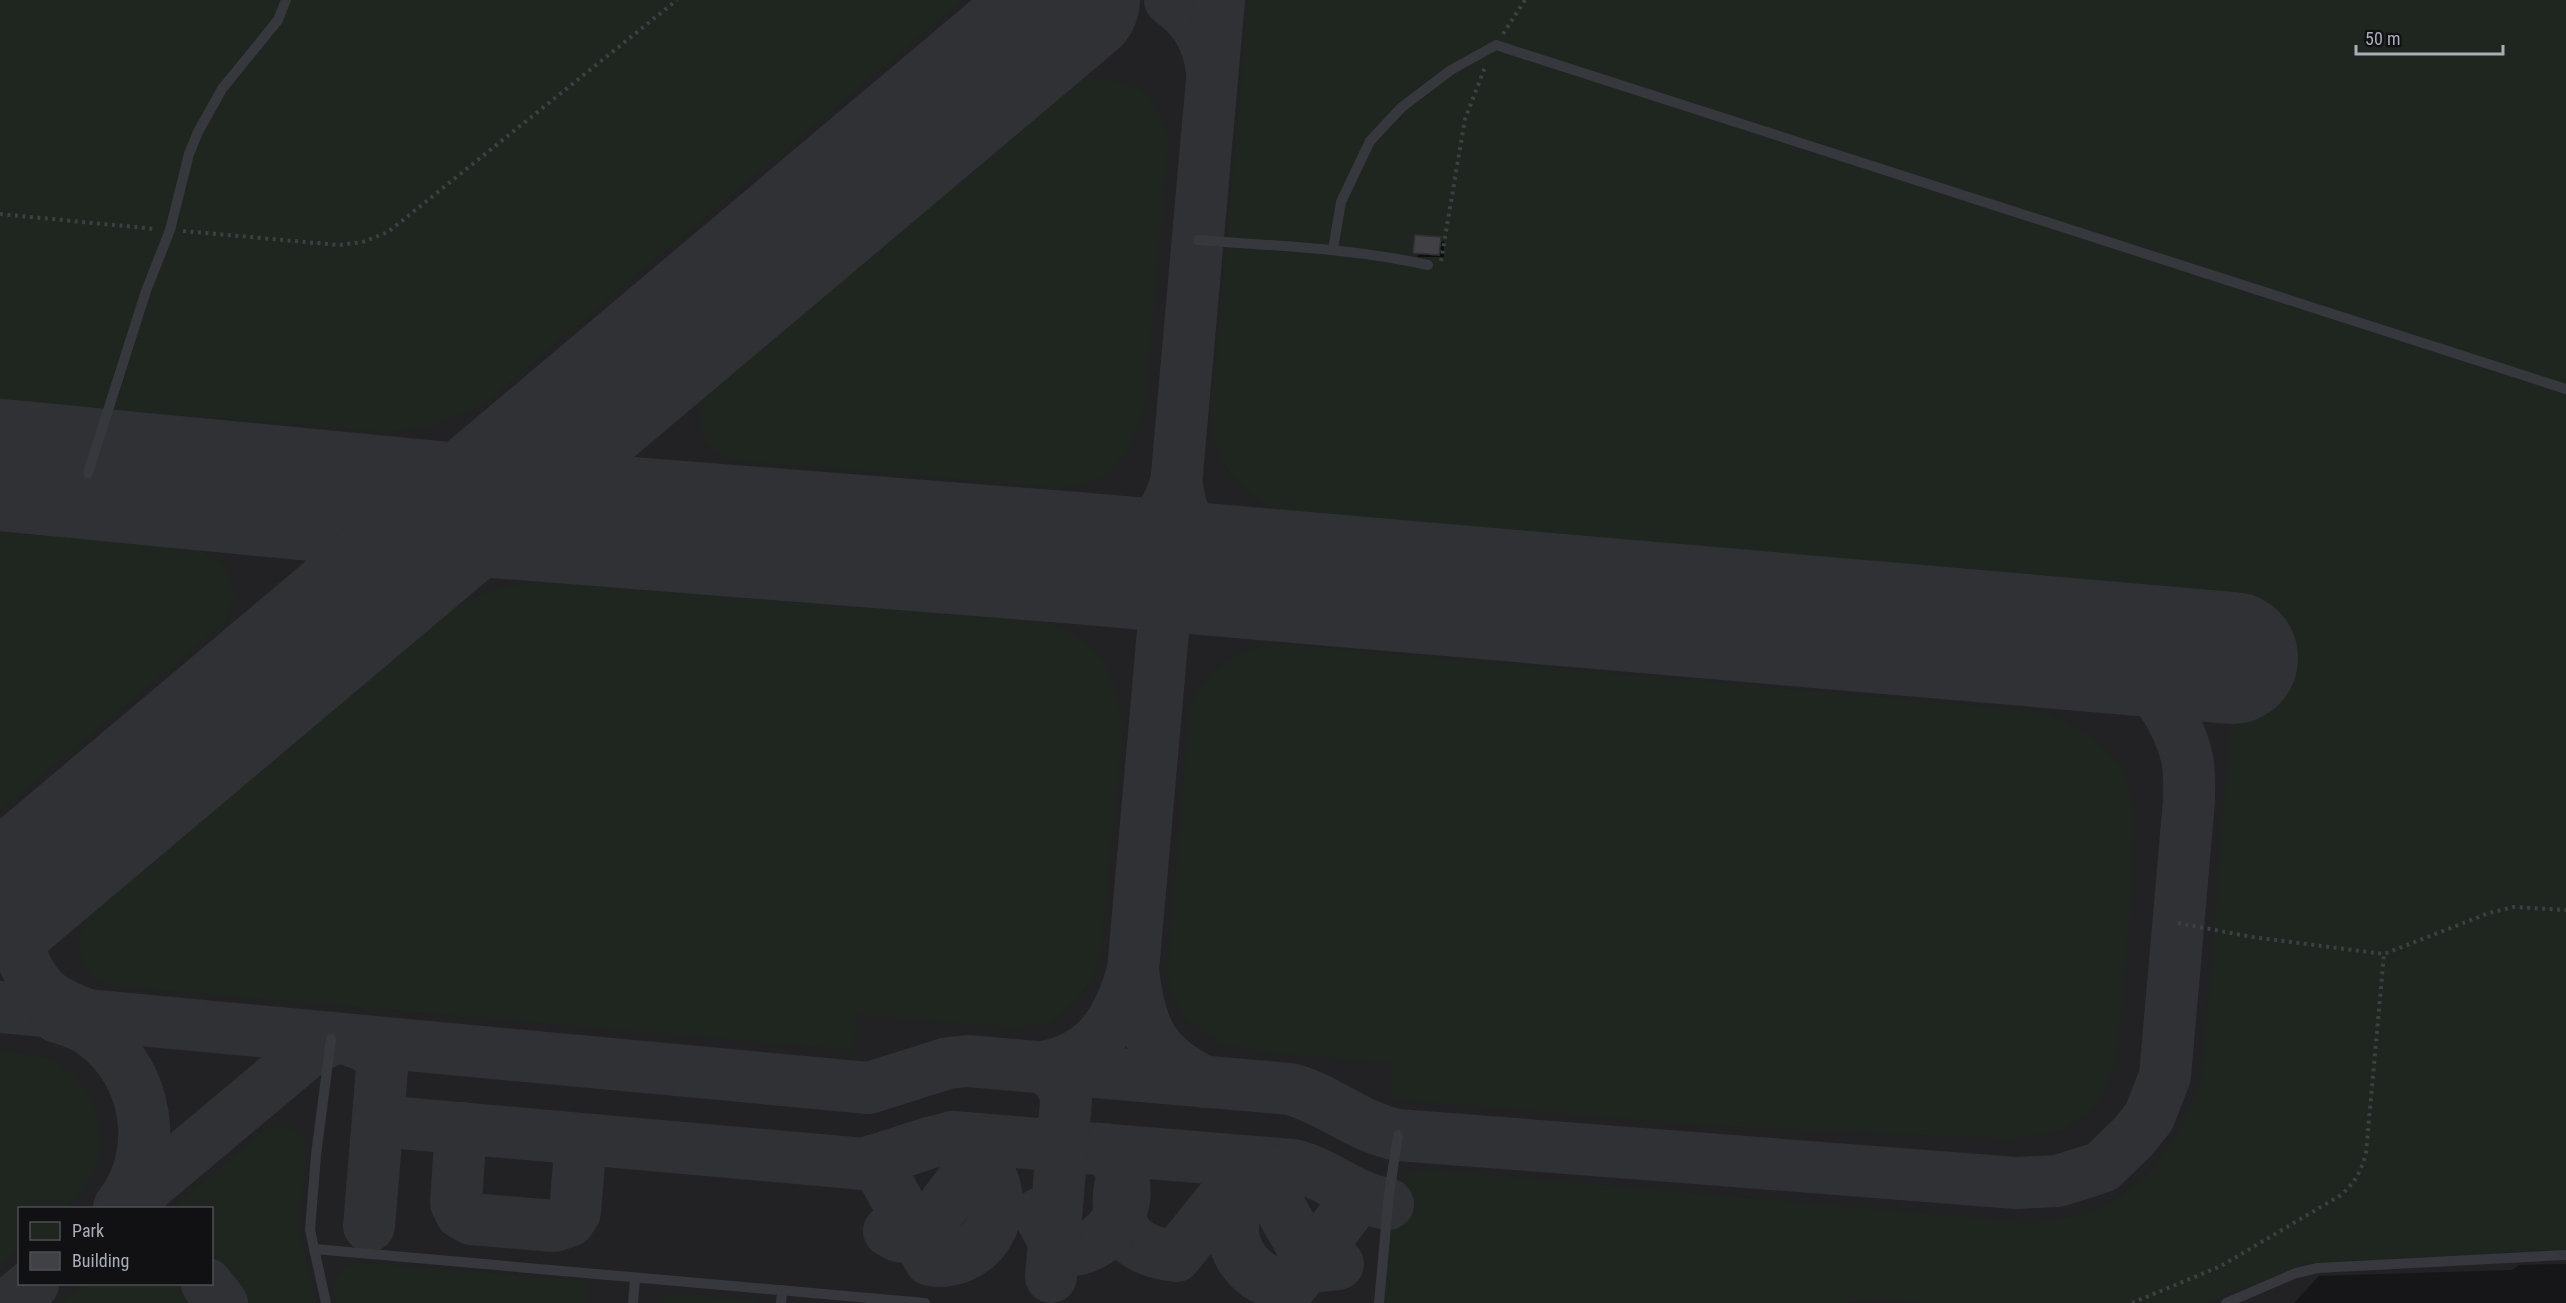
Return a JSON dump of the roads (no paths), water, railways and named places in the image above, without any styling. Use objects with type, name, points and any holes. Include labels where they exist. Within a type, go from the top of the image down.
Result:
[{"type":"lane","points":[[88,473],[146,291],[170,230],[189,154],[198,132],[222,90],[278,20],[286,0]]},
{"type":"lane","points":[[1333,249],[1341,202],[1370,141],[1402,106],[1451,70],[1496,45],[2566,388]]},
{"type":"lane","points":[[1198,240],[1333,249],[1428,265]]},
{"type":"lane","points":[[326,1303],[310,1230],[331,1039]]},
{"type":"lane","points":[[1379,1303],[1389,1194],[1398,1135]]},
{"type":"lane","points":[[314,1249],[925,1303]]},
{"type":"lane","points":[[2226,1303],[2296,1273],[2318,1268],[2566,1255]]},
{"type":"lane","points":[[633,1303],[635,1278]]},
{"type":"lane","points":[[781,1303],[782,1290]]}]
